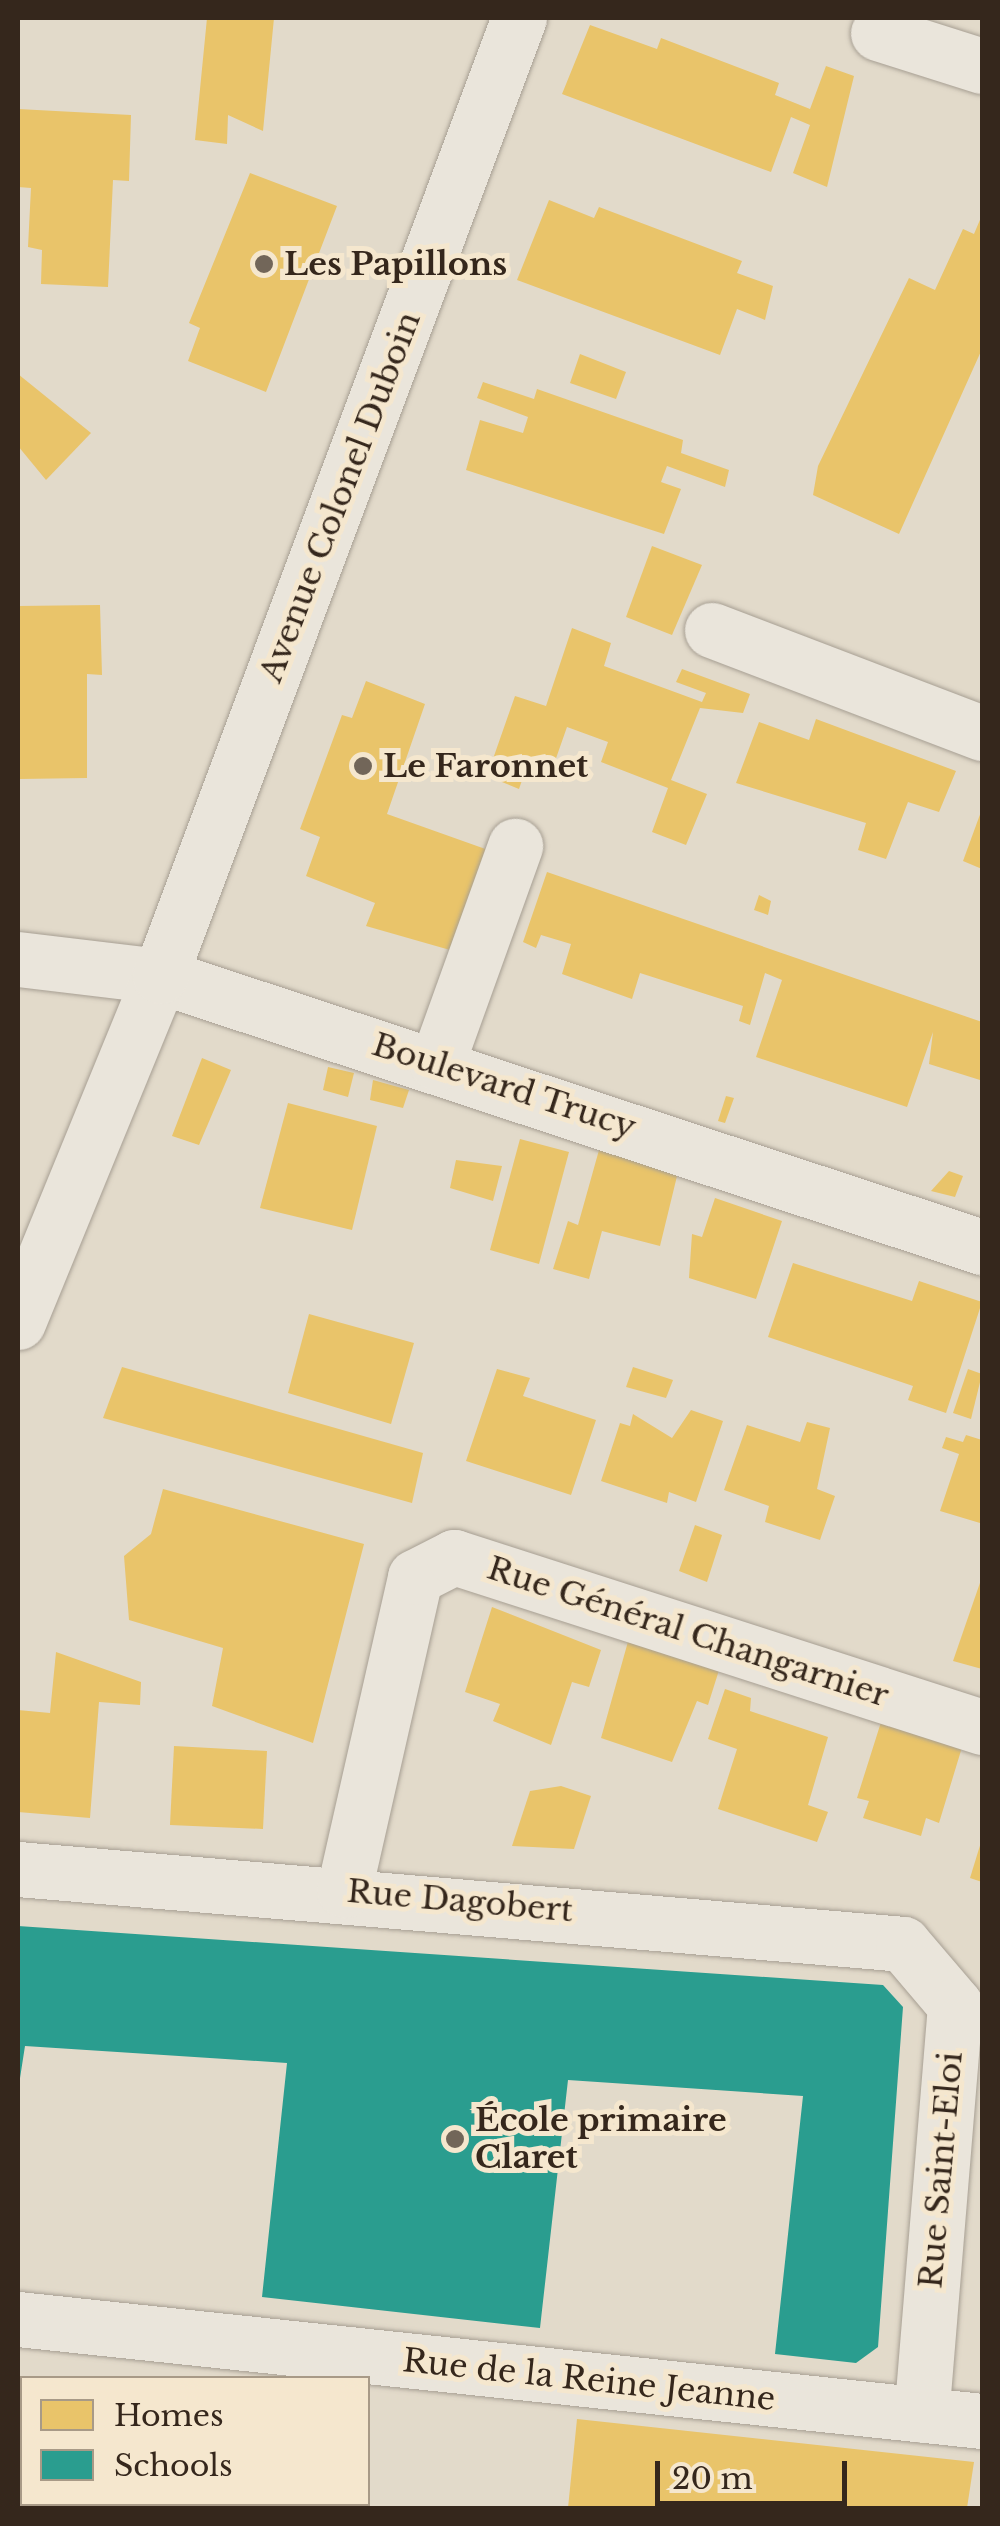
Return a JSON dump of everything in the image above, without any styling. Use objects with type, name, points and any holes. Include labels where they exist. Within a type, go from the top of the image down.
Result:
[{"type":"street","name":"Avenue Colonel Duboin","points":[[18,1322],[160,976],[519,18]]},
{"type":"street","points":[[878,33],[982,66]]},
{"type":"street","points":[[712,630],[982,733]]},
{"type":"street","points":[[438,1063],[516,846]]},
{"type":"street","name":"Boulevard Trucy","points":[[18,960],[160,976],[438,1063],[982,1247]]},
{"type":"street","name":"Rue Général Changarnier","points":[[344,1890],[415,1578],[454,1557],[982,1727]]},
{"type":"street","name":"Rue Dagobert","points":[[18,1869],[344,1890],[902,1944]]},
{"type":"street","name":"Rue Saint-Eloi","points":[[902,1944],[955,2005],[920,2415]]},
{"type":"street","name":"Rue de la Reine Jeanne","points":[[18,2318],[982,2422]]},
{"type":"building: Homes","points":[[207,18],[274,18],[263,131],[228,115],[227,144],[195,140]]},
{"type":"building: Homes","points":[[590,25],[657,49],[661,38],[779,83],[775,95],[810,109],[826,66],[854,76],[827,187],[793,173],[810,125],[791,117],[771,172],[562,94]]},
{"type":"building: Homes","points":[[18,109],[131,115],[129,181],[113,180],[108,287],[41,284],[42,250],[28,247],[31,188],[18,187]]},
{"type":"building: Homes","name":"Les Papillons","points":[[250,173],[337,206],[266,392],[188,361],[200,328],[189,323]]},
{"type":"building: Homes","points":[[549,200],[594,218],[599,207],[742,261],[737,273],[773,286],[765,320],[737,309],[720,355],[517,280]]},
{"type":"building: Homes","points":[[982,215],[982,349],[899,534],[813,495],[818,466],[909,278],[935,290],[963,229],[974,234]]},
{"type":"building: Homes","points":[[580,354],[626,372],[616,399],[570,383]]},
{"type":"building: Homes","points":[[18,374],[91,433],[46,480],[18,446]]},
{"type":"building: Homes","points":[[483,382],[534,399],[537,389],[683,440],[681,453],[729,470],[725,487],[667,466],[661,482],[681,489],[664,534],[466,470],[480,420],[523,433],[528,417],[477,398]]},
{"type":"building: Homes","points":[[652,546],[702,565],[672,635],[626,617]]},
{"type":"building: Homes","points":[[100,605],[102,675],[87,674],[87,778],[19,779],[18,606]]},
{"type":"building: Homes","points":[[572,628],[611,643],[604,666],[702,702],[706,693],[676,682],[682,669],[750,694],[743,713],[700,708],[671,780],[707,794],[686,845],[652,832],[668,788],[601,762],[608,742],[567,727],[554,764],[530,757],[519,789],[487,776],[515,696],[546,706]]},
{"type":"building: Homes","name":"Le Faronnet","points":[[366,681],[425,704],[387,814],[491,851],[457,952],[366,926],[375,903],[306,876],[320,837],[300,829],[342,715],[352,718]]},
{"type":"building: Homes","points":[[816,719],[956,771],[939,812],[908,802],[886,859],[858,850],[866,823],[736,783],[759,722],[809,740]]},
{"type":"building: Homes","points":[[982,809],[982,869],[963,861]]},
{"type":"building: Homes","points":[[547,872],[982,1022],[980,1080],[929,1064],[933,1032],[907,1107],[756,1057],[782,980],[765,973],[750,1025],[739,1021],[743,1006],[640,973],[632,999],[562,974],[571,944],[541,935],[536,948],[523,942]]},
{"type":"building: Homes","points":[[759,895],[771,901],[768,915],[754,910]]},
{"type":"building: Homes","points":[[202,1058],[231,1070],[199,1145],[172,1136]]},
{"type":"building: Homes","points":[[328,1067],[354,1073],[348,1097],[323,1090]]},
{"type":"building: Homes","points":[[373,1080],[409,1090],[403,1108],[370,1100]]},
{"type":"building: Homes","points":[[726,1096],[734,1098],[725,1123],[718,1121]]},
{"type":"building: Homes","points":[[288,1103],[377,1126],[352,1230],[260,1208]]},
{"type":"building: Homes","points":[[520,1139],[569,1152],[539,1264],[490,1250]]},
{"type":"building: Homes","points":[[599,1150],[678,1172],[660,1246],[602,1231],[589,1279],[553,1269],[568,1221],[578,1225]]},
{"type":"building: Homes","points":[[456,1160],[502,1166],[493,1201],[450,1188]]},
{"type":"building: Homes","points":[[949,1171],[963,1176],[955,1197],[931,1191]]},
{"type":"building: Homes","points":[[715,1198],[782,1221],[756,1299],[689,1278],[692,1234],[702,1237]]},
{"type":"building: Homes","points":[[793,1263],[912,1301],[919,1281],[982,1302],[946,1413],[908,1400],[913,1386],[768,1337]]},
{"type":"building: Homes","points":[[309,1314],[414,1343],[391,1424],[288,1393]]},
{"type":"building: Homes","points":[[122,1367],[423,1453],[412,1503],[103,1418]]},
{"type":"building: Homes","points":[[633,1367],[673,1380],[666,1398],[626,1387]]},
{"type":"building: Homes","points":[[497,1369],[530,1378],[523,1396],[596,1420],[571,1495],[466,1461]]},
{"type":"building: Homes","points":[[968,1369],[982,1374],[971,1419],[953,1413]]},
{"type":"building: Homes","points":[[691,1410],[723,1421],[696,1502],[669,1492],[667,1503],[601,1481],[620,1423],[630,1426],[633,1414],[672,1438]]},
{"type":"building: Homes","points":[[807,1422],[830,1428],[817,1489],[835,1496],[820,1540],[765,1522],[769,1506],[724,1490],[747,1425],[800,1442]]},
{"type":"building: Homes","points":[[966,1435],[982,1440],[980,1523],[940,1511],[959,1454],[942,1448],[946,1437],[963,1442]]},
{"type":"building: Homes","points":[[163,1489],[364,1544],[313,1743],[212,1706],[223,1648],[129,1620],[124,1556],[151,1534]]},
{"type":"building: Homes","points":[[695,1525],[722,1535],[707,1582],[679,1571]]},
{"type":"building: Homes","points":[[982,1577],[982,1669],[953,1661]]},
{"type":"building: Homes","points":[[492,1607],[601,1650],[589,1687],[572,1682],[551,1745],[493,1721],[500,1704],[465,1692]]},
{"type":"building: Homes","points":[[629,1638],[720,1667],[708,1705],[697,1701],[672,1762],[601,1738]]},
{"type":"building: Homes","points":[[56,1652],[141,1682],[140,1705],[99,1702],[90,1818],[18,1812],[18,1710],[50,1713]]},
{"type":"building: Homes","points":[[725,1689],[751,1698],[750,1711],[828,1737],[808,1805],[828,1812],[817,1842],[718,1809],[737,1749],[708,1739]]},
{"type":"building: Homes","points":[[882,1719],[963,1744],[939,1823],[926,1818],[921,1836],[863,1818],[869,1801],[857,1798]]},
{"type":"building: Homes","points":[[174,1746],[267,1751],[263,1829],[170,1825]]},
{"type":"building: Homes","points":[[561,1786],[591,1796],[574,1849],[512,1846],[530,1791]]},
{"type":"building: Homes","points":[[982,1839],[982,1882],[970,1878]]},
{"type":"building: Homes","points":[[577,2419],[974,2462],[967,2508],[568,2508]]},
{"type":"building: Schools","name":"École primaire Claret","points":[[18,1926],[883,1985],[903,2007],[878,2347],[856,2363],[775,2354],[803,2096],[568,2080],[540,2328],[262,2297],[287,2063],[25,2046],[18,2091]]},
{"type":"place","name":"Les Papillons","points":[[264,264]]},
{"type":"place","name":"Le Faronnet","points":[[363,766]]},
{"type":"place","name":"École primaire Claret","points":[[455,2139]]}]
